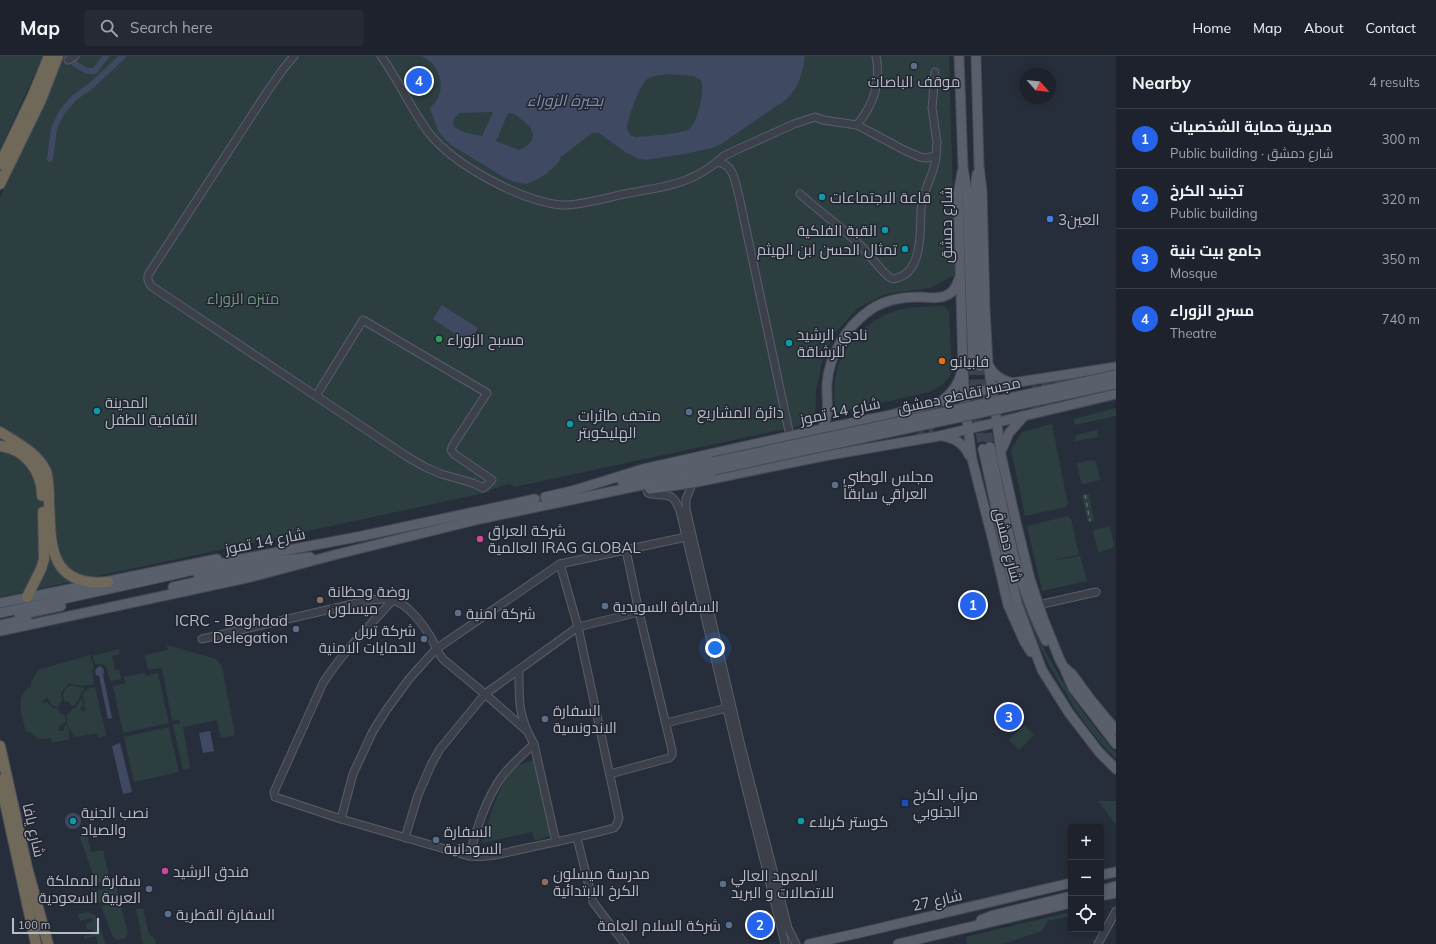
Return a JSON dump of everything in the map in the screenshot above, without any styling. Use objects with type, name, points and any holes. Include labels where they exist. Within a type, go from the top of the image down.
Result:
[{"type":"highway","points":[[0,164],[33,95],[48,56]]},
{"type":"highway","points":[[0,184],[41,100],[58,56]]},
{"type":"highway","points":[[0,432],[14,440],[35,456],[46,471],[49,487],[51,542],[55,556],[61,568],[68,575],[79,580],[91,583],[108,582]]},
{"type":"highway","points":[[0,446],[17,450],[28,459],[38,472],[42,488],[44,559],[41,569],[27,597]]},
{"type":"highway","name":"شارع يافا","points":[[0,746],[27,867],[48,944]]},
{"type":"highway","name":"شارع يافا","points":[[0,780],[36,944]]},
{"type":"main road","points":[[960,56],[965,70],[969,72],[976,71]]},
{"type":"main road","name":"شارع دمشق","points":[[960,56],[963,167],[967,194],[980,365],[993,393]]},
{"type":"main road","name":"شارع دمشق","points":[[976,56],[979,166],[981,178],[980,365]]},
{"type":"main road","name":"شارع دمشق","points":[[963,167],[958,195],[965,399]]},
{"type":"main road","points":[[822,429],[828,414],[826,385],[831,364],[839,344],[854,324],[870,310],[885,302],[911,297],[937,298],[948,294],[955,288],[960,278]]},
{"type":"main road","points":[[980,365],[999,378],[1012,383]]},
{"type":"main road","points":[[940,401],[957,386],[963,367]]},
{"type":"main road","name":"شارع 14 تموز","points":[[574,495],[642,469],[886,416],[940,401],[965,399],[993,393],[1012,383],[1116,367]]},
{"type":"main road","name":"مجسر تقاطع دمشق","points":[[714,466],[1116,375]]},
{"type":"main road","name":"مجسر تقاطع دمشق","points":[[714,466],[1116,384]]},
{"type":"main road","name":"شارع 14 تموز","points":[[640,485],[692,483],[824,456],[938,436],[968,425],[996,418],[1024,415],[1116,394]]},
{"type":"main road","points":[[1001,455],[1002,447],[1008,433],[1024,415]]},
{"type":"main road","name":"شارع دمشق","points":[[996,418],[1001,455],[1030,579],[1038,605],[1061,662]]},
{"type":"main road","name":"شارع دمشق","points":[[968,425],[972,459],[1008,605],[1024,640],[1069,713],[1099,752],[1116,769]]},
{"type":"main road","points":[[938,436],[952,438],[959,442],[966,448],[972,459]]},
{"type":"main road","name":"شارع دمشق","points":[[1042,670],[1017,603],[987,448],[1014,556],[1037,624],[1049,646],[1116,730]]},
{"type":"main road","name":"شارع 14 تموز","points":[[0,613],[241,559],[478,515],[574,495],[640,485],[697,474],[714,466]]},
{"type":"main road","name":"شارع 14 تموز","points":[[545,496],[574,495],[640,485],[714,466]]},
{"type":"main road","points":[[640,485],[638,473],[642,469]]},
{"type":"main road","name":"شارع 14 تموز","points":[[0,631],[251,577],[535,499]]},
{"type":"main road","points":[[0,625],[275,565],[338,554]]},
{"type":"main road","name":"شارع 14 تموز","points":[[0,620],[246,565],[338,554]]},
{"type":"main road","points":[[0,603],[108,582],[207,560],[241,559]]},
{"type":"main road","points":[[1061,662],[1073,688],[1116,744]]},
{"type":"main road","points":[[1104,875],[1116,872]]},
{"type":"main road","name":"شارع 27","points":[[809,944],[1068,884]]},
{"type":"main road","points":[[1104,889],[1116,886]]},
{"type":"main road","points":[[1104,896],[1114,895]]},
{"type":"main road","points":[[967,928],[994,914],[1068,897]]},
{"type":"main road","points":[[898,944],[1068,904]]},
{"type":"street","points":[[68,60],[75,56]]},
{"type":"street","points":[[294,56],[275,78],[148,275],[148,280],[151,286],[316,396],[406,456],[441,474],[473,483],[483,488],[490,481],[454,454],[451,450],[488,393],[363,320],[316,396]]},
{"type":"street","points":[[381,56],[418,117],[432,136],[446,150],[473,170],[494,182],[522,195],[562,205],[612,197],[686,181],[700,175],[730,153],[815,117],[827,121],[857,125],[906,152],[920,157],[926,158],[936,156]]},
{"type":"street","points":[[857,125],[870,107],[877,91],[878,72],[876,56]]},
{"type":"street","points":[[800,194],[872,256],[889,278],[894,279],[902,276],[910,269],[916,258],[922,202],[935,165],[937,142],[932,108],[935,72]]},
{"type":"street","points":[[730,153],[730,168],[739,196],[790,436]]},
{"type":"street","points":[[717,162],[730,168]]},
{"type":"street","points":[[697,474],[686,499],[686,509],[741,746],[788,928],[796,944]]},
{"type":"street","points":[[640,485],[648,493],[668,495],[674,498],[680,511],[785,944]]},
{"type":"street","points":[[341,819],[353,774],[373,731],[409,679],[436,649],[560,564],[686,536]]},
{"type":"street","points":[[610,774],[669,758],[672,755],[626,550]]},
{"type":"street","points":[[393,600],[331,670],[323,683],[274,792],[275,798],[341,819],[469,856],[480,857],[496,855],[576,838],[614,828],[619,818],[578,627],[560,564]]},
{"type":"street","points":[[1038,605],[1096,592]]},
{"type":"street","points":[[202,639],[370,600],[382,598],[393,600],[408,609],[420,623],[430,636],[436,649],[444,660],[486,694],[526,730]]},
{"type":"street","points":[[405,838],[418,795],[437,753],[449,736],[486,694],[578,627],[639,612]]},
{"type":"street","points":[[519,670],[519,702],[521,718],[534,744],[556,842]]},
{"type":"street","points":[[666,723],[727,708]]},
{"type":"street","points":[[469,856],[484,811],[494,789],[503,776],[534,744]]},
{"type":"street","points":[[576,838],[593,902],[625,944]]},
{"type":"street","points":[[1098,944],[1116,911]]},
{"type":"green space","points":[[0,56],[43,56],[0,149]]},
{"type":"green space","name":"متنزه الزوراء","points":[[64,56],[949,56],[955,275],[930,288],[885,294],[858,308],[833,335],[822,362],[816,391],[815,420],[813,423],[514,487],[510,484],[492,489],[489,492],[0,597],[0,198],[45,102]]},
{"type":"green space","points":[[945,307],[949,311],[952,371],[949,378],[936,389],[929,392],[836,413],[834,392],[837,370],[844,352],[858,335],[874,321],[892,312],[910,308]]},
{"type":"green space","points":[[1116,408],[1116,416],[1074,425],[1074,419]]},
{"type":"green space","points":[[1052,424],[1068,504],[1066,507],[1025,516],[1011,450],[1022,432]]},
{"type":"green space","points":[[1097,430],[1098,437],[1075,441],[1076,435]]},
{"type":"green space","points":[[1092,460],[1096,462],[1100,480],[1083,484],[1081,482],[1077,463]]},
{"type":"green space","points":[[1089,494],[1094,521],[1088,522],[1082,495]]},
{"type":"green space","points":[[1068,516],[1071,519],[1079,555],[1056,559],[1058,560],[1080,556],[1087,581],[1042,591],[1027,526]]},
{"type":"green space","points":[[1110,526],[1114,545],[1112,548],[1098,552],[1093,530]]},
{"type":"green space","points":[[1021,593],[1038,637],[1060,678],[1086,716],[1116,753],[1116,759],[1088,727],[1057,679],[1034,631],[1019,594]]},
{"type":"green space","points":[[167,645],[216,659],[222,666],[235,735],[221,738],[217,720],[183,727],[190,768],[183,770],[173,725],[180,723],[180,720],[172,721],[162,668],[148,670],[145,655],[168,650]]},
{"type":"green space","points":[[119,649],[120,654],[112,656],[115,670],[119,670],[121,679],[110,681],[106,666],[101,664],[95,665],[93,656]]},
{"type":"green space","points":[[90,655],[94,667],[92,670],[94,684],[83,686],[69,683],[61,693],[62,701],[58,708],[52,705],[47,697],[43,701],[45,703],[47,702],[54,709],[58,709],[60,713],[65,715],[66,722],[59,726],[59,729],[60,731],[64,731],[64,727],[66,725],[69,728],[69,739],[52,743],[51,738],[38,739],[30,732],[26,732],[21,707],[22,695],[25,690],[31,687],[31,682],[38,670]]},
{"type":"green space","points":[[145,673],[146,676],[158,673],[169,723],[123,733],[113,686],[125,683],[124,677]]},
{"type":"green space","points":[[71,685],[85,688],[77,703],[72,707],[69,702],[64,701],[63,696],[65,689]]},
{"type":"green space","points":[[95,687],[106,735],[99,738],[97,733],[75,737],[67,724],[67,715],[72,709],[75,708],[82,698],[83,705],[80,708],[82,711],[85,711],[84,699],[82,696],[87,689]]},
{"type":"green space","points":[[1024,725],[1034,735],[1019,750],[1009,740]]},
{"type":"green space","points":[[169,727],[179,772],[134,782],[124,737]]},
{"type":"green space","points":[[534,760],[553,835],[535,841],[532,832],[482,843],[494,804],[503,784],[514,769],[526,762]]},
{"type":"green space","points":[[1098,801],[1116,801],[1116,825]]},
{"type":"green space","points":[[87,834],[91,852],[103,850],[109,876],[106,881],[96,883],[80,838],[80,836]]},
{"type":"green space","points":[[116,881],[119,899],[99,903],[93,890],[106,888],[111,886]]},
{"type":"green space","points":[[120,902],[128,934],[125,938],[117,940],[113,937],[101,906]]},
{"type":"green space","points":[[143,908],[149,934],[155,939],[156,944],[143,944],[136,909]]},
{"type":"green space","points":[[88,912],[95,915],[106,944],[98,944],[96,936],[84,939],[84,936],[93,934],[92,929],[87,930],[86,924],[92,922],[92,918],[80,921],[78,914]]},
{"type":"green space","points":[[1068,913],[1068,917],[1047,921],[1047,924],[1042,931],[1003,944],[967,944],[966,937]]},
{"type":"water","name":"بحيرة الزوراء","points":[[421,56],[805,56],[800,79],[795,89],[787,99],[721,144],[712,148],[684,154],[646,160],[639,159],[625,152],[599,133],[592,133],[561,157],[558,163],[546,174],[526,184],[514,182],[505,178],[451,145],[441,135],[438,131],[430,108],[436,102],[441,89],[440,77],[438,71],[426,58]],"holes":[[[668,74],[693,76],[701,80],[702,91],[700,106],[692,127],[688,130],[671,134],[635,137],[630,135],[627,129],[629,118],[634,102],[644,82],[647,79],[657,75]],[[492,112],[493,113],[482,136],[471,134],[456,128],[453,125],[454,119],[459,113]],[[508,113],[514,114],[527,124],[533,136],[529,144],[519,150],[496,141]]]},
{"type":"water","points":[[442,305],[478,328],[469,343],[433,319]]},
{"type":"water","points":[[100,666],[104,670],[103,675],[112,718],[108,719],[99,676],[96,675],[95,671]]},
{"type":"water","points":[[210,731],[214,751],[203,753],[199,733]]},
{"type":"water","points":[[120,743],[132,792],[123,794],[112,746]]},
{"type":"water","points":[[70,813],[76,813],[81,818],[79,827],[76,829],[70,829],[65,824],[65,818]]},
{"type":"waterway","points":[[75,64],[87,71],[95,71],[106,56]]},
{"type":"waterway","points":[[50,159],[54,128],[62,112],[74,98],[92,85],[123,56]]},
{"type":"tunnel","points":[[973,366],[976,410],[983,449]]},
{"type":"tunnel","points":[[980,366],[983,408],[990,447]]},
{"type":"tunnel","points":[[1053,406],[1044,407],[1034,403],[1033,395],[1035,390],[1039,387],[1079,376]]},
{"type":"tunnel","points":[[911,412],[927,412],[931,421],[929,429],[914,440]]},
{"type":"railway","points":[[1085,495],[1090,521]]},
{"type":"place","name":"موقف الباصات","points":[[914,66]]},
{"type":"place","name":"مسرح الزوراء","points":[[419,81]]},
{"type":"place","name":"قاعة الاجتماعات","points":[[822,197]]},
{"type":"place","name":"العين3","points":[[1050,219]]},
{"type":"place","name":"القبة الفلكية","points":[[885,230]]},
{"type":"place","name":"تمثال الحسن ابن الهيثم","points":[[905,249]]},
{"type":"place","name":"مسبح الزوراء","points":[[439,339]]},
{"type":"place","name":"نادي الرشيد للرشاقة","points":[[789,343]]},
{"type":"place","name":"فابيانو","points":[[942,361]]},
{"type":"place","name":"المدينة الثقافية للطفل","points":[[97,411]]},
{"type":"place","name":"دائرة المشاريع","points":[[689,412]]},
{"type":"place","name":"متحف طائرات الهليكوبتر","points":[[570,424]]},
{"type":"place","name":"مجلس الوطني العراقي سابقاً","points":[[835,485]]},
{"type":"place","name":"شركة العراق العالمية IRAG GLOBAL","points":[[480,539]]},
{"type":"place","name":"روضة وحظانة ميسلون","points":[[320,600]]},
{"type":"place","name":"مديرية حماية الشخصيات","points":[[973,605]]},
{"type":"place","name":"السفارة السويدية","points":[[605,606]]},
{"type":"place","name":"شركة امنية","points":[[458,613]]},
{"type":"place","name":"ICRC - Baghdad Delegation","points":[[296,629]]},
{"type":"place","name":"شركة تربل للحمايات الامنية","points":[[424,639]]},
{"type":"place","name":"جامع بيت بنية","points":[[1009,717]]},
{"type":"place","name":"السفارة الاندونسية","points":[[545,719]]},
{"type":"place","name":"مرآب الكرخ الجنوبي","points":[[905,803]]},
{"type":"place","name":"نصب الجنية والصياد","points":[[73,821]]},
{"type":"place","name":"كوستر كربلاء","points":[[801,821]]},
{"type":"place","name":"السفارة السودانية","points":[[436,840]]},
{"type":"place","name":"فندق الرشيد","points":[[165,871]]},
{"type":"place","name":"مدرسة ميسلون الكرخ الابتدائية","points":[[545,882]]},
{"type":"place","name":"المعهد العالي للاتصالات و البريد","points":[[723,884]]},
{"type":"place","name":"سفارة المملكة العربية السعودية","points":[[149,889]]},
{"type":"place","name":"السفارة القطرية","points":[[168,914]]},
{"type":"place","name":"شركة السلام العامة","points":[[729,925]]},
{"type":"place","name":"تجنيد الكرخ","points":[[760,925]]}]
